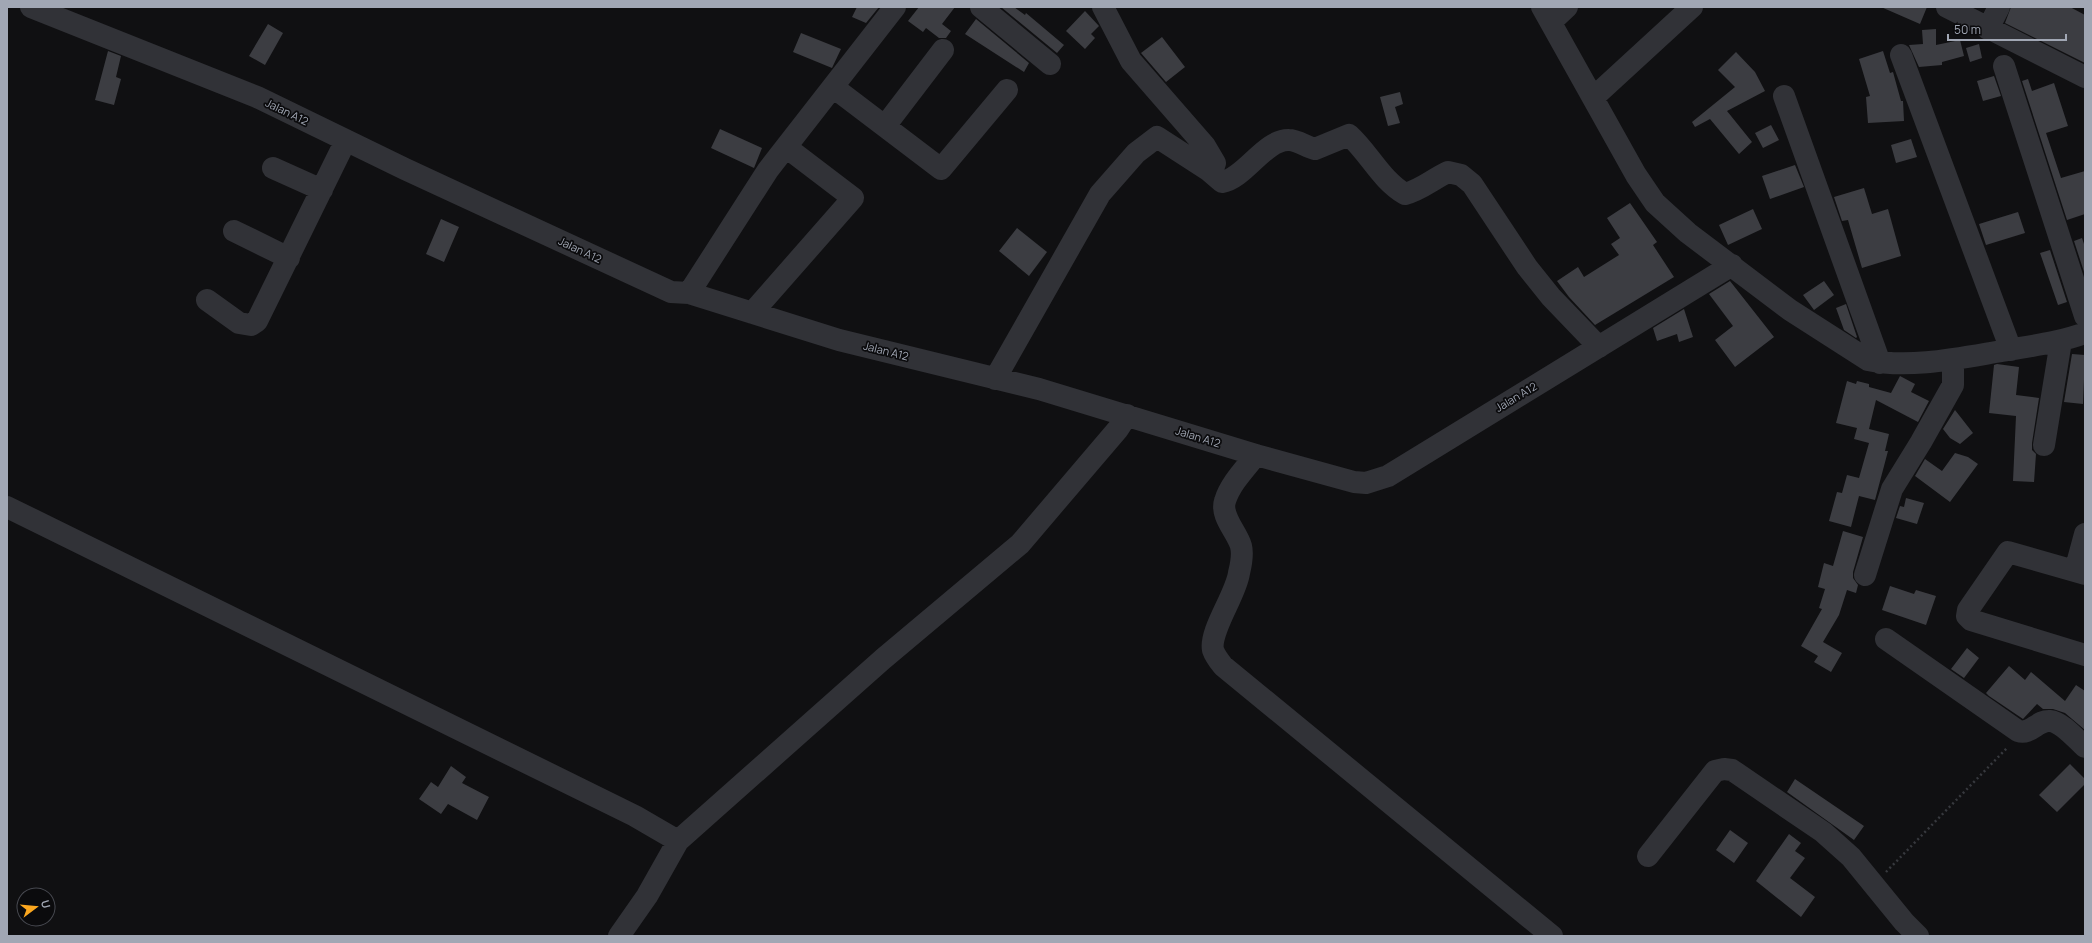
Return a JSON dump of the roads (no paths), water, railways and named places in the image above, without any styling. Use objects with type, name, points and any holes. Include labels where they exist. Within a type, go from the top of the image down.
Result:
[{"type":"street","name":"Jalan A12","points":[[31,7],[257,97],[671,292],[689,292],[839,340],[1039,389],[1256,455],[1354,482],[1366,483],[1388,476],[1732,265]]},
{"type":"street","points":[[689,292],[768,170],[895,7]]},
{"type":"street","points":[[982,7],[1050,64]]},
{"type":"street","points":[[1103,7],[1131,61],[1205,146],[1215,163],[1213,169],[1208,170]]},
{"type":"street","points":[[1566,7],[1546,15],[1594,97],[1636,175],[1655,203],[1688,233],[1790,310],[1868,360],[1880,363],[1953,360],[2061,341],[2085,333]]},
{"type":"street","points":[[1594,97],[1692,7]]},
{"type":"street","points":[[1946,7],[2085,78]]},
{"type":"street","points":[[1988,29],[1999,7]]},
{"type":"street","points":[[885,126],[944,50]]},
{"type":"street","points":[[1901,55],[2011,350]]},
{"type":"street","points":[[2004,66],[2085,316]]},
{"type":"street","points":[[833,87],[941,169],[1007,90]]},
{"type":"street","points":[[1784,96],[1880,363]]},
{"type":"street","points":[[995,379],[1100,194],[1136,153],[1157,137],[1208,170],[1222,182],[1226,182],[1279,140],[1290,140],[1315,149],[1328,144],[1337,138],[1349,135],[1358,142],[1395,188],[1405,194],[1418,191],[1433,179],[1448,172],[1461,175],[1472,184],[1532,273],[1576,325],[1599,347]]},
{"type":"street","points":[[207,300],[239,323],[251,325],[257,321],[261,316],[346,140]]},
{"type":"street","points":[[752,313],[853,198],[786,147]]},
{"type":"street","points":[[273,168],[322,190]]},
{"type":"street","points":[[234,232],[289,258]]},
{"type":"street","points":[[2044,445],[2061,341]]},
{"type":"street","points":[[1865,575],[1892,489],[1921,442],[1953,385],[1953,360]]},
{"type":"street","points":[[619,936],[647,896],[678,841],[882,659],[1020,544],[1118,429],[1127,415]]},
{"type":"street","points":[[1256,455],[1229,492],[1224,502],[1225,510],[1242,548],[1235,588],[1215,634],[1213,650],[1216,656],[1223,666],[1552,936]]},
{"type":"street","points":[[7,508],[635,816],[678,841]]},
{"type":"street","points":[[2085,534],[2080,573],[2008,552],[1968,610],[1967,616],[1972,620],[2085,655]]},
{"type":"street","points":[[1886,639],[2023,732],[2050,721],[2060,726],[2085,747]]},
{"type":"street","points":[[1648,856],[1715,770],[1732,770],[1822,832],[1851,857],[1874,886],[1918,936]]}]
